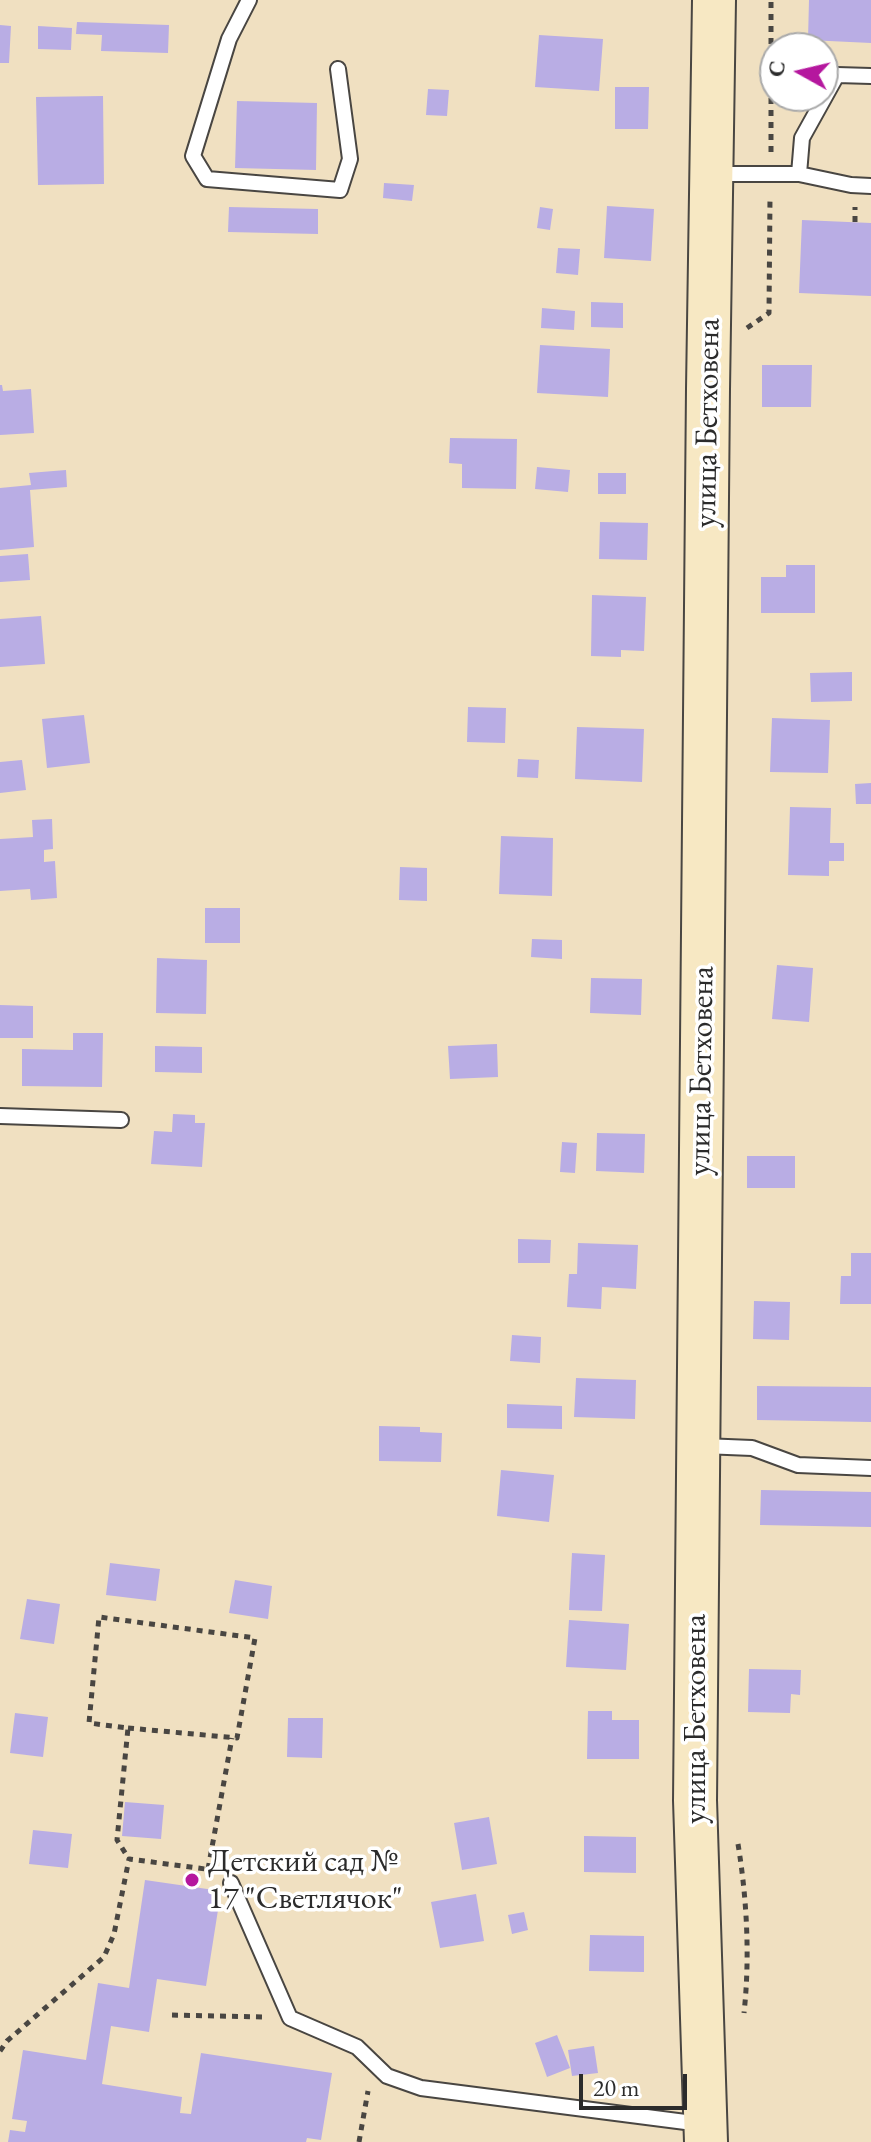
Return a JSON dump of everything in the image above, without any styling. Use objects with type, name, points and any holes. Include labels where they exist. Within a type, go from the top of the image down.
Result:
[{"type":"main road","name":"улица Бетховена","points":[[705,2133],[695,1800],[714,0]]},
{"type":"lane","points":[[249,0],[229,39],[193,156],[207,179],[340,190],[350,159],[338,69]]},
{"type":"lane","points":[[799,174],[802,138],[837,75],[871,76]]},
{"type":"lane","points":[[711,174],[799,174],[871,186]]},
{"type":"lane","points":[[0,1116],[121,1120]]},
{"type":"lane","points":[[698,1446],[752,1448],[798,1465],[871,1468]]},
{"type":"lane","points":[[231,1883],[290,2018],[357,2047],[387,2076],[421,2088],[705,2133]]},
{"type":"path","points":[[99,1617],[255,1638],[237,1738],[128,1728],[89,1723],[99,1617]]},
{"type":"path","points":[[0,2051],[7,2041],[104,1957],[114,1934],[129,1859],[117,1840],[128,1728]]},
{"type":"path","points":[[208,1869],[232,1738]]},
{"type":"path","points":[[129,1859],[208,1869],[231,1883]]},
{"type":"path","points":[[172,2015],[290,2018]]},
{"type":"path","points":[[359,2142],[374,2063]]},
{"type":"building","points":[[809,0],[871,0],[871,43],[839,41],[839,32],[808,32]]},
{"type":"building","points":[[77,22],[169,25],[168,53],[101,51],[102,35],[76,34]]},
{"type":"building","points":[[0,25],[11,26],[9,63],[0,63]]},
{"type":"building","points":[[38,26],[72,28],[71,50],[38,49]]},
{"type":"building","points":[[539,35],[603,39],[599,91],[535,87]]},
{"type":"building","points":[[615,87],[649,87],[648,129],[615,129]]},
{"type":"building","points":[[428,89],[449,90],[447,116],[426,115]]},
{"type":"building","points":[[103,96],[104,184],[38,185],[36,97]]},
{"type":"building","points":[[237,101],[317,103],[316,170],[235,168]]},
{"type":"building","points":[[384,183],[414,185],[412,201],[383,198]]},
{"type":"building","points":[[607,206],[654,209],[651,261],[604,258]]},
{"type":"building","points":[[229,207],[318,209],[318,234],[228,232]]},
{"type":"building","points":[[540,207],[553,209],[550,230],[537,228]]},
{"type":"building","points":[[802,220],[871,223],[871,296],[799,293]]},
{"type":"building","points":[[558,248],[580,249],[578,275],[556,273]]},
{"type":"building","points":[[591,302],[623,303],[623,328],[591,327]]},
{"type":"building","points":[[542,308],[575,311],[574,330],[541,328]]},
{"type":"building","points":[[540,345],[610,349],[608,397],[537,393]]},
{"type":"building","points":[[762,365],[812,365],[811,407],[762,407]]},
{"type":"building","points":[[0,385],[3,391],[31,389],[34,433],[0,435]]},
{"type":"building","points":[[450,438],[517,439],[516,489],[462,488],[462,464],[449,463]]},
{"type":"building","points":[[537,467],[570,470],[568,492],[535,489]]},
{"type":"building","points":[[66,470],[67,487],[30,490],[34,547],[0,550],[0,488],[31,485],[29,473]]},
{"type":"building","points":[[598,473],[626,473],[626,494],[598,494]]},
{"type":"building","points":[[600,522],[648,523],[647,560],[599,559]]},
{"type":"building","points":[[28,554],[30,580],[0,582],[0,556]]},
{"type":"building","points":[[786,565],[815,565],[815,613],[761,613],[761,577],[786,577]]},
{"type":"building","points":[[592,595],[646,597],[644,651],[621,650],[621,657],[591,656]]},
{"type":"building","points":[[41,616],[45,664],[0,667],[0,619]]},
{"type":"building","points":[[852,672],[852,701],[811,702],[810,673]]},
{"type":"building","points":[[468,707],[506,708],[505,743],[467,742]]},
{"type":"building","points":[[84,715],[90,763],[47,768],[42,719]]},
{"type":"building","points":[[772,718],[830,720],[828,773],[770,772]]},
{"type":"building","points":[[577,727],[644,729],[642,782],[575,779]]},
{"type":"building","points":[[518,759],[539,760],[538,778],[517,777]]},
{"type":"building","points":[[22,760],[26,790],[0,793],[0,762]]},
{"type":"building","points":[[871,783],[871,804],[856,804],[855,784]]},
{"type":"building","points":[[790,807],[831,808],[830,843],[844,843],[844,861],[829,861],[829,876],[788,875]]},
{"type":"building","points":[[52,819],[53,849],[44,850],[44,862],[55,861],[57,898],[31,900],[30,889],[0,891],[0,839],[33,837],[32,820]]},
{"type":"building","points":[[501,836],[553,838],[552,896],[499,894]]},
{"type":"building","points":[[400,867],[427,868],[427,901],[399,900]]},
{"type":"building","points":[[205,908],[240,908],[240,943],[205,943]]},
{"type":"building","points":[[532,939],[562,940],[562,959],[531,957]]},
{"type":"building","points":[[157,958],[207,960],[206,1014],[156,1013]]},
{"type":"building","points":[[777,965],[813,968],[809,1022],[772,1019]]},
{"type":"building","points":[[591,978],[642,979],[641,1015],[590,1013]]},
{"type":"building","points":[[0,1005],[33,1006],[33,1038],[0,1038]]},
{"type":"building","points":[[73,1033],[103,1033],[102,1087],[22,1086],[22,1049],[73,1050]]},
{"type":"building","points":[[497,1044],[498,1077],[450,1079],[448,1046]]},
{"type":"building","points":[[155,1046],[202,1047],[202,1073],[155,1072]]},
{"type":"building","points":[[173,1114],[195,1115],[195,1123],[205,1123],[202,1167],[151,1164],[154,1131],[172,1132]]},
{"type":"building","points":[[597,1133],[645,1134],[644,1173],[596,1171]]},
{"type":"building","points":[[562,1142],[577,1143],[575,1173],[560,1172]]},
{"type":"building","points":[[747,1156],[795,1156],[795,1188],[747,1188]]},
{"type":"building","points":[[518,1239],[551,1240],[550,1263],[518,1263]]},
{"type":"building","points":[[578,1243],[638,1245],[636,1289],[602,1287],[601,1309],[567,1307],[569,1274],[577,1274]]},
{"type":"building","points":[[851,1253],[871,1253],[871,1304],[840,1304],[841,1276],[851,1276]]},
{"type":"building","points":[[754,1301],[790,1302],[789,1340],[753,1339]]},
{"type":"building","points":[[512,1335],[541,1337],[540,1363],[510,1361]]},
{"type":"building","points":[[576,1378],[636,1380],[635,1419],[574,1417]]},
{"type":"building","points":[[757,1386],[871,1387],[871,1422],[757,1420]]},
{"type":"building","points":[[507,1404],[562,1406],[562,1429],[507,1428]]},
{"type":"building","points":[[379,1426],[420,1427],[420,1432],[442,1433],[441,1462],[379,1461]]},
{"type":"building","points":[[501,1470],[554,1475],[549,1522],[497,1516]]},
{"type":"building","points":[[761,1490],[871,1492],[871,1527],[760,1525]]},
{"type":"building","points":[[572,1553],[605,1555],[602,1611],[569,1610]]},
{"type":"building","points":[[110,1563],[160,1569],[156,1601],[106,1595]]},
{"type":"building","points":[[235,1580],[272,1586],[268,1619],[229,1613]]},
{"type":"building","points":[[27,1599],[60,1604],[54,1644],[20,1639]]},
{"type":"building","points":[[569,1620],[629,1624],[626,1670],[566,1667]]},
{"type":"building","points":[[749,1669],[801,1670],[800,1695],[791,1694],[790,1713],[748,1712]]},
{"type":"building","points":[[588,1711],[612,1711],[612,1720],[639,1720],[639,1759],[587,1759]]},
{"type":"building","points":[[15,1713],[48,1717],[43,1757],[10,1753]]},
{"type":"building","points":[[288,1718],[323,1718],[322,1758],[287,1757]]},
{"type":"building","points":[[125,1802],[164,1805],[161,1839],[122,1836]]},
{"type":"building","points":[[489,1817],[497,1864],[462,1870],[454,1823]]},
{"type":"building","points":[[33,1830],[72,1834],[68,1868],[29,1864]]},
{"type":"building","points":[[584,1836],[636,1837],[636,1873],[584,1872]]},
{"type":"building","points":[[145,1880],[221,1891],[206,1986],[157,1979],[149,2032],[111,2026],[102,2084],[182,2097],[180,2113],[191,2114],[201,2053],[332,2073],[321,2140],[8,2142],[10,2130],[25,2132],[27,2121],[12,2119],[23,2050],[86,2060],[98,1983],[129,1988]]},
{"type":"building","points":[[476,1894],[484,1941],[440,1948],[431,1902]]},
{"type":"building","points":[[524,1912],[528,1930],[512,1934],[508,1915]]},
{"type":"building","points":[[590,1935],[644,1936],[644,1972],[589,1971]]},
{"type":"building","points":[[557,2035],[570,2068],[547,2077],[535,2043]]},
{"type":"building","points":[[594,2046],[598,2073],[572,2076],[568,2050]]},
{"type":"place","name":"Детский сад № 17 \"Светлячок\"","points":[[192,1880]]}]
